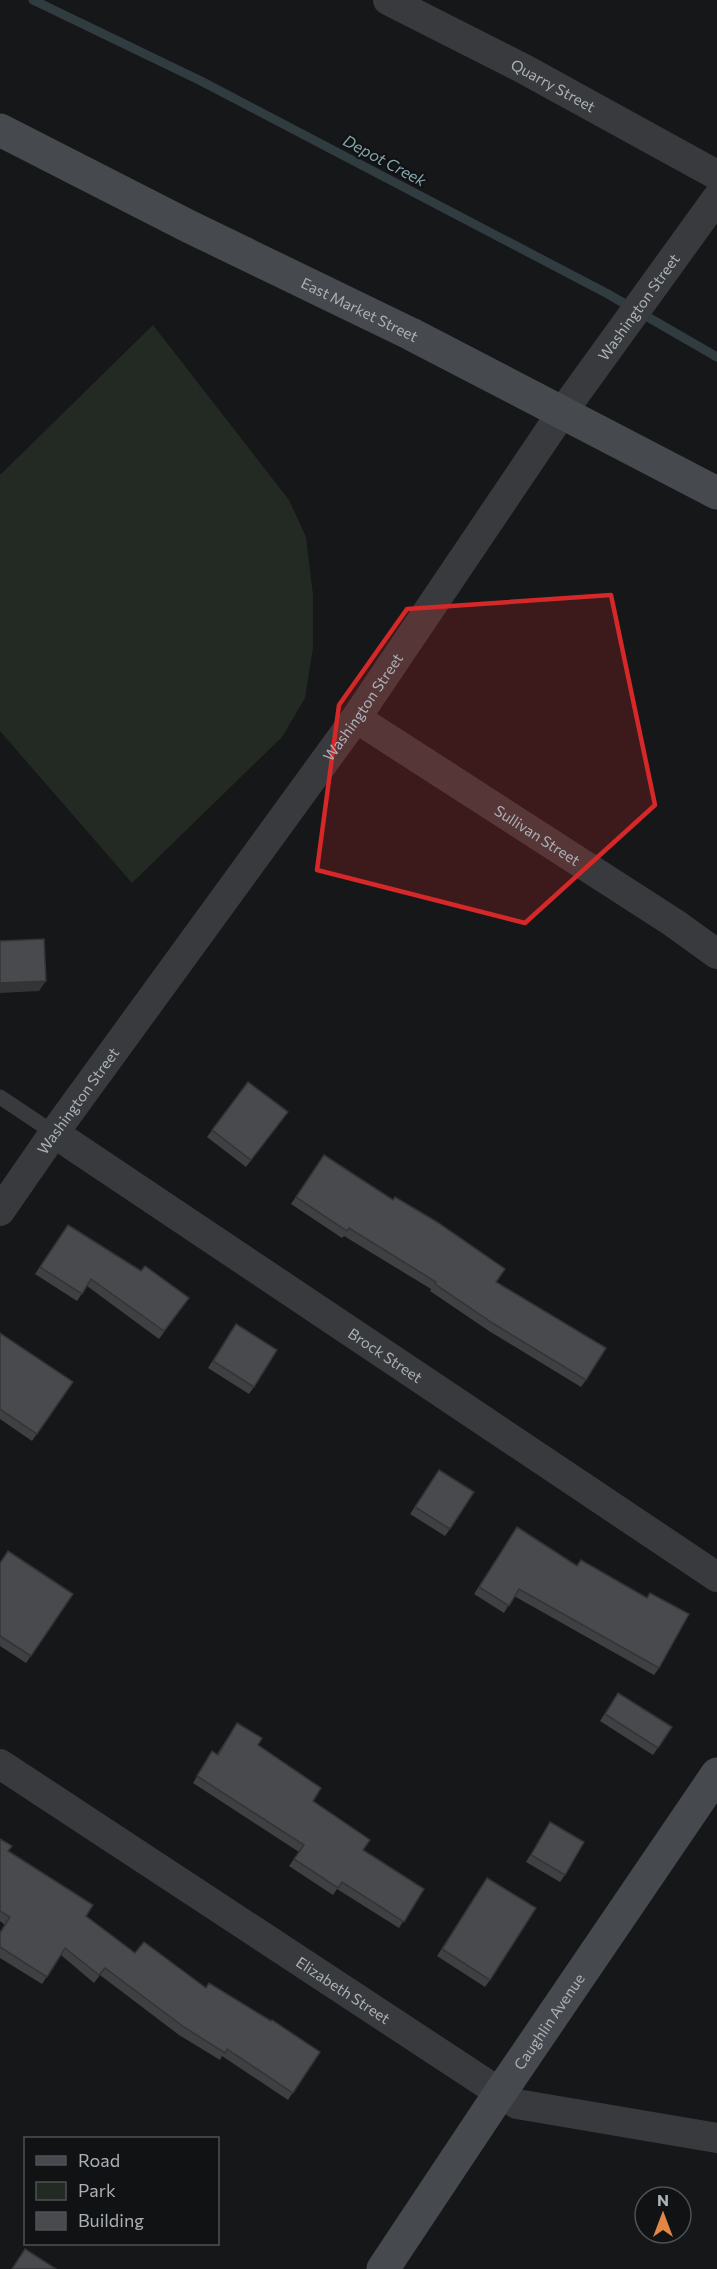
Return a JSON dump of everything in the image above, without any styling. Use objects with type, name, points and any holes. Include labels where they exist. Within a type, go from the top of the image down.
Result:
[{"type":"street","name":"Quarry Street","points":[[388,0],[524,69],[717,175]]},
{"type":"street","name":"East Market Street","points":[[0,130],[411,334],[717,494]]},
{"type":"street","name":"Washington Street","points":[[0,1211],[356,718],[561,414],[717,198]]},
{"type":"street","name":"Sullivan Street","points":[[356,718],[674,923],[717,954]]},
{"type":"street","name":"Brock Street","points":[[54,1134],[717,1577]]},
{"type":"street","name":"Elizabeth Street","points":[[0,1764],[518,2104],[717,2138]]},
{"type":"street","name":"Caughlin Avenue","points":[[383,2269],[717,1774]]},
{"type":"lane","points":[[0,1097],[54,1134]]},
{"type":"highlighted area","points":[[611,595],[655,805],[525,923],[317,870],[339,705],[407,609]]},
{"type":"green space","points":[[153,325],[289,500],[306,537],[313,595],[313,648],[305,698],[282,737],[132,883],[0,731],[0,475]]},
{"type":"building","points":[[44,939],[46,981],[0,983],[0,941]]},
{"type":"building","points":[[248,1082],[288,1112],[251,1160],[212,1130]]},
{"type":"building","points":[[324,1155],[393,1200],[395,1197],[437,1222],[505,1269],[496,1282],[606,1348],[586,1380],[494,1324],[435,1284],[436,1282],[349,1228],[347,1231],[296,1197]]},
{"type":"building","points":[[68,1225],[141,1271],[145,1266],[189,1298],[164,1331],[91,1279],[82,1294],[40,1267]]},
{"type":"building","points":[[236,1324],[277,1350],[254,1387],[213,1361]]},
{"type":"building","points":[[0,1333],[73,1382],[37,1434],[0,1409]]},
{"type":"building","points":[[439,1470],[474,1492],[450,1529],[415,1507]]},
{"type":"building","points":[[517,1527],[577,1566],[581,1560],[647,1598],[650,1593],[689,1614],[659,1668],[519,1589],[509,1606],[479,1587]]},
{"type":"building","points":[[8,1551],[73,1594],[31,1656],[0,1636],[0,1563]]},
{"type":"building","points":[[618,1693],[672,1727],[658,1748],[605,1714]]},
{"type":"building","points":[[237,1723],[262,1738],[258,1745],[321,1788],[313,1801],[370,1840],[363,1850],[424,1889],[404,1922],[342,1882],[338,1888],[294,1859],[304,1845],[197,1776],[212,1751],[218,1755]]},
{"type":"building","points":[[550,1822],[584,1842],[565,1875],[531,1855]]},
{"type":"building","points":[[0,1839],[12,1846],[8,1851],[93,1905],[86,1916],[135,1953],[144,1942],[206,1988],[209,1983],[272,2020],[320,2052],[293,2093],[227,2049],[225,2053],[184,2027],[105,1968],[99,1975],[65,1948],[47,1977],[0,1947],[0,1933],[10,1917],[0,1911]]},
{"type":"building","points":[[487,1878],[536,1908],[490,1980],[442,1949]]},
{"type":"building","points":[[25,2249],[56,2269],[12,2269]]},
{"type":"waterway","name":"Depot Creek","points":[[33,0],[201,81],[608,294],[717,357]]}]
